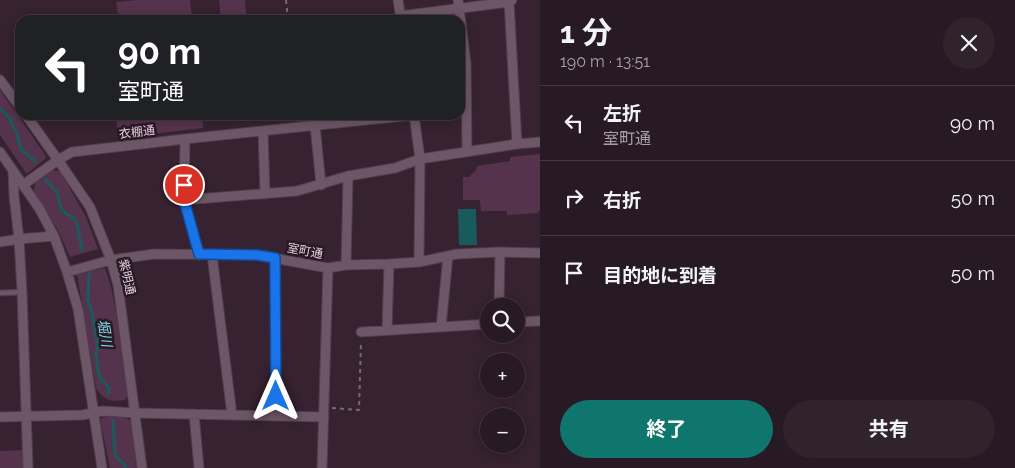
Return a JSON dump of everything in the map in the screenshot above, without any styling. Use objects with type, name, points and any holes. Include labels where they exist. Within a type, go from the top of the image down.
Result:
[{"type":"street","points":[[398,0],[400,15]]},
{"type":"street","points":[[413,15],[458,4],[511,1],[517,144]]},
{"type":"street","points":[[465,56],[467,152]]},
{"type":"street","points":[[0,80],[15,100]]},
{"type":"street","name":"紫明通","points":[[30,120],[90,207],[111,260],[118,285],[142,468]]},
{"type":"street","name":"衣棚通","points":[[23,185],[72,152],[364,120]]},
{"type":"street","points":[[415,120],[420,159],[419,262]]},
{"type":"street","points":[[315,125],[321,185]]},
{"type":"street","points":[[263,131],[264,194]]},
{"type":"street","points":[[185,139],[184,200],[199,254]]},
{"type":"street","points":[[184,200],[297,191],[348,176],[395,168],[420,159],[540,142]]},
{"type":"street","points":[[0,152],[3,160],[39,208],[54,236],[67,272],[78,309],[102,468]]},
{"type":"street","points":[[13,171],[22,292],[28,468]]},
{"type":"street","points":[[346,265],[348,176]]},
{"type":"street","points":[[0,242],[54,236]]},
{"type":"street","points":[[499,298],[500,252]]},
{"type":"street","name":"室町通","points":[[67,272],[111,260],[154,254],[257,255],[328,268],[346,265],[419,262],[457,254],[540,253]]},
{"type":"street","points":[[212,255],[232,415]]},
{"type":"street","points":[[441,327],[448,256]]},
{"type":"street","points":[[275,258],[276,416]]},
{"type":"street","points":[[387,330],[389,264]]},
{"type":"street","points":[[322,468],[328,268]]},
{"type":"street","points":[[525,322],[540,321]]},
{"type":"street","points":[[361,332],[480,325]]},
{"type":"street","points":[[0,417],[82,415],[103,411],[276,416],[324,412]]},
{"type":"street","points":[[194,414],[199,468]]},
{"type":"lane","points":[[0,293],[22,292]]},
{"type":"path","points":[[286,0],[288,15]]},
{"type":"path","points":[[324,412],[359,410],[361,332]]},
{"type":"shaded area","points":[[190,0],[192,15],[118,15],[116,2]]},
{"type":"shaded area","points":[[219,0],[245,0],[246,15],[220,15]]},
{"type":"shaded area","points":[[0,90],[15,112],[15,120],[21,120],[46,156],[45,159],[26,173],[0,135]]},
{"type":"shaded area","points":[[116,120],[202,120],[203,128],[118,138]]},
{"type":"shaded area","points":[[540,154],[540,211],[538,213],[507,215],[507,211],[481,211],[480,200],[463,200],[463,177],[469,177],[476,170],[477,166],[510,161],[510,157]]},
{"type":"shaded area","points":[[52,170],[59,171],[63,176],[86,217],[98,249],[70,257],[57,228],[34,195],[35,181]]},
{"type":"shaded area","points":[[458,209],[476,209],[477,245],[459,245]]},
{"type":"shaded area","points":[[105,268],[115,306],[128,394],[125,400],[108,400],[96,388],[77,274]]},
{"type":"shaded area","points":[[108,416],[125,417],[132,422],[136,468],[110,468],[100,419]]},
{"type":"shaded area","points":[[23,450],[24,468],[0,468],[0,451]]},
{"type":"waterway","name":"堀川","points":[[0,109],[9,117],[17,134],[21,149],[35,161]]},
{"type":"waterway","name":"堀川","points":[[45,179],[57,192],[61,208],[75,219],[82,250]]},
{"type":"waterway","name":"堀川","points":[[89,274],[88,301],[98,347],[96,354],[98,371],[101,379],[109,388],[108,394]]},
{"type":"waterway","name":"堀川","points":[[113,420],[115,455],[126,468]]},
{"type":"route","points":[[184,185],[184,200],[199,254],[257,255],[275,258],[276,396]]}]
